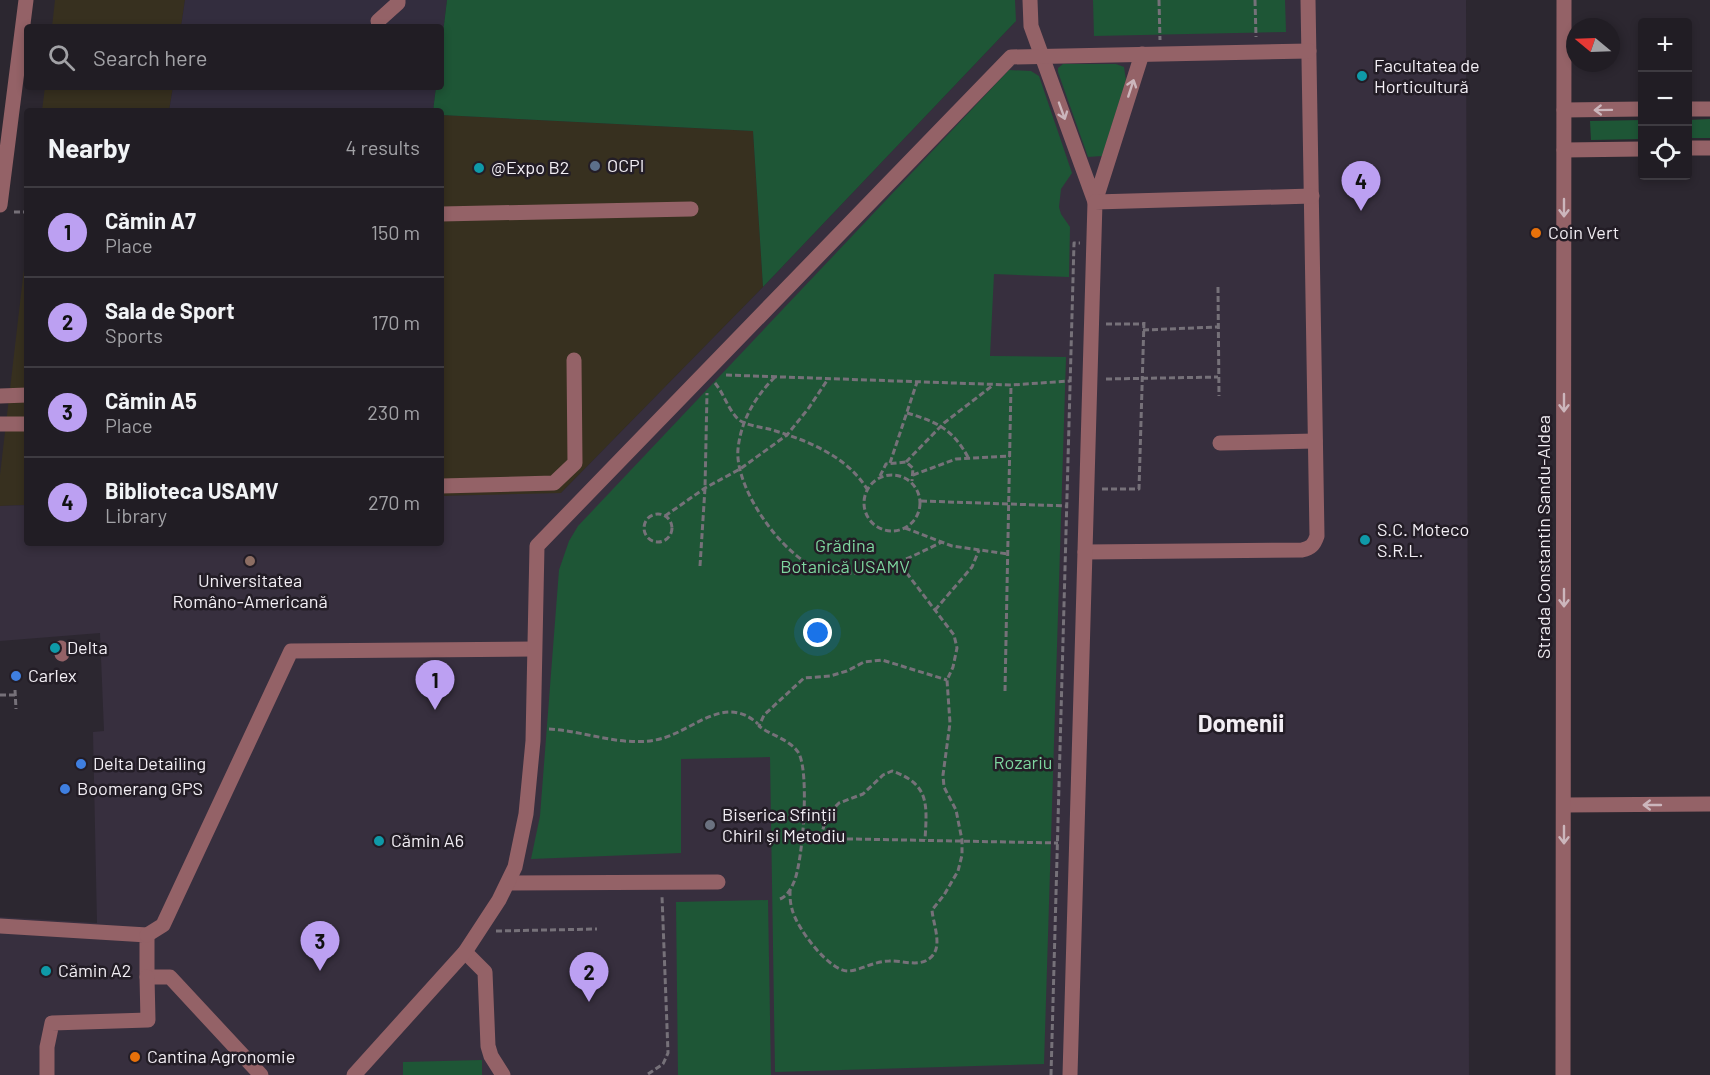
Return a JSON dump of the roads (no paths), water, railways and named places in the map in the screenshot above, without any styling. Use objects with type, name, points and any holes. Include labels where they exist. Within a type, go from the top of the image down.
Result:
[{"type":"street","points":[[0,205],[26,0]]},
{"type":"street","points":[[378,21],[398,3],[398,0]]},
{"type":"street","points":[[1030,0],[1031,26],[1095,202]]},
{"type":"street","points":[[1085,552],[1302,550],[1310,548],[1315,543],[1317,536],[1308,0]]},
{"type":"street","name":"Strada Constantin Sandu-Aldea","points":[[1563,1075],[1564,0]]},
{"type":"street","points":[[354,1075],[465,952],[509,883],[515,867],[526,814],[533,728],[537,546],[1011,57],[1309,51]]},
{"type":"street","points":[[1070,1075],[1095,202],[1142,54]]},
{"type":"street","points":[[1564,110],[1638,109]]},
{"type":"street","points":[[1692,109],[1710,109]]},
{"type":"street","points":[[1692,148],[1710,148]]},
{"type":"street","points":[[1564,150],[1638,149]]},
{"type":"street","points":[[1095,202],[1312,196]]},
{"type":"street","points":[[444,214],[691,209]]},
{"type":"street","points":[[444,486],[554,483],[575,463],[574,360]]},
{"type":"street","points":[[0,396],[24,395]]},
{"type":"street","points":[[0,424],[24,424]]},
{"type":"street","points":[[1220,442],[1315,441]]},
{"type":"street","points":[[0,926],[147,935],[163,925],[291,651],[534,649]]},
{"type":"street","points":[[1564,806],[1710,804]]},
{"type":"street","points":[[509,883],[718,882]]},
{"type":"street","points":[[47,1075],[47,1047],[51,1023],[148,1020],[147,935]]},
{"type":"street","points":[[465,952],[485,972],[488,1046],[490,1056],[503,1075]]},
{"type":"street","points":[[147,977],[170,977],[261,1075]]},
{"type":"place","name":"Facultatea de Horticultură","points":[[1362,76]]},
{"type":"place","name":"OCPI","points":[[595,166]]},
{"type":"place","name":"@Expo B2","points":[[479,168]]},
{"type":"place","name":"Biblioteca USAMV","points":[[1361,211]]},
{"type":"place","name":"Coin Vert","points":[[1536,233]]},
{"type":"place","name":"S.C. Moteco S.R.L.","points":[[1365,540]]},
{"type":"place","name":"Universitatea Româno-Americană","points":[[250,561]]},
{"type":"place","name":"Delta","points":[[55,648]]},
{"type":"place","name":"Carlex","points":[[16,676]]},
{"type":"place","name":"Cămin A7","points":[[435,710]]},
{"type":"place","name":"Delta Detailing","points":[[81,764]]},
{"type":"place","name":"Boomerang GPS","points":[[65,789]]},
{"type":"place","name":"Biserica Sfinții Chiril și Metodiu","points":[[710,825]]},
{"type":"place","name":"Cămin A6","points":[[379,841]]},
{"type":"place","name":"Cămin A2","points":[[46,971]]},
{"type":"place","name":"Cămin A5","points":[[320,971]]},
{"type":"place","name":"Sala de Sport","points":[[589,1002]]},
{"type":"place","name":"Cantina Agronomie","points":[[135,1057]]},
{"type":"district","name":"Domenii","points":[[1241,724]]},
{"type":"park label","name":"Grădina Botanică USAMV","points":[[845,556]]},
{"type":"park label","name":"Rozariu","points":[[1023,763]]}]
